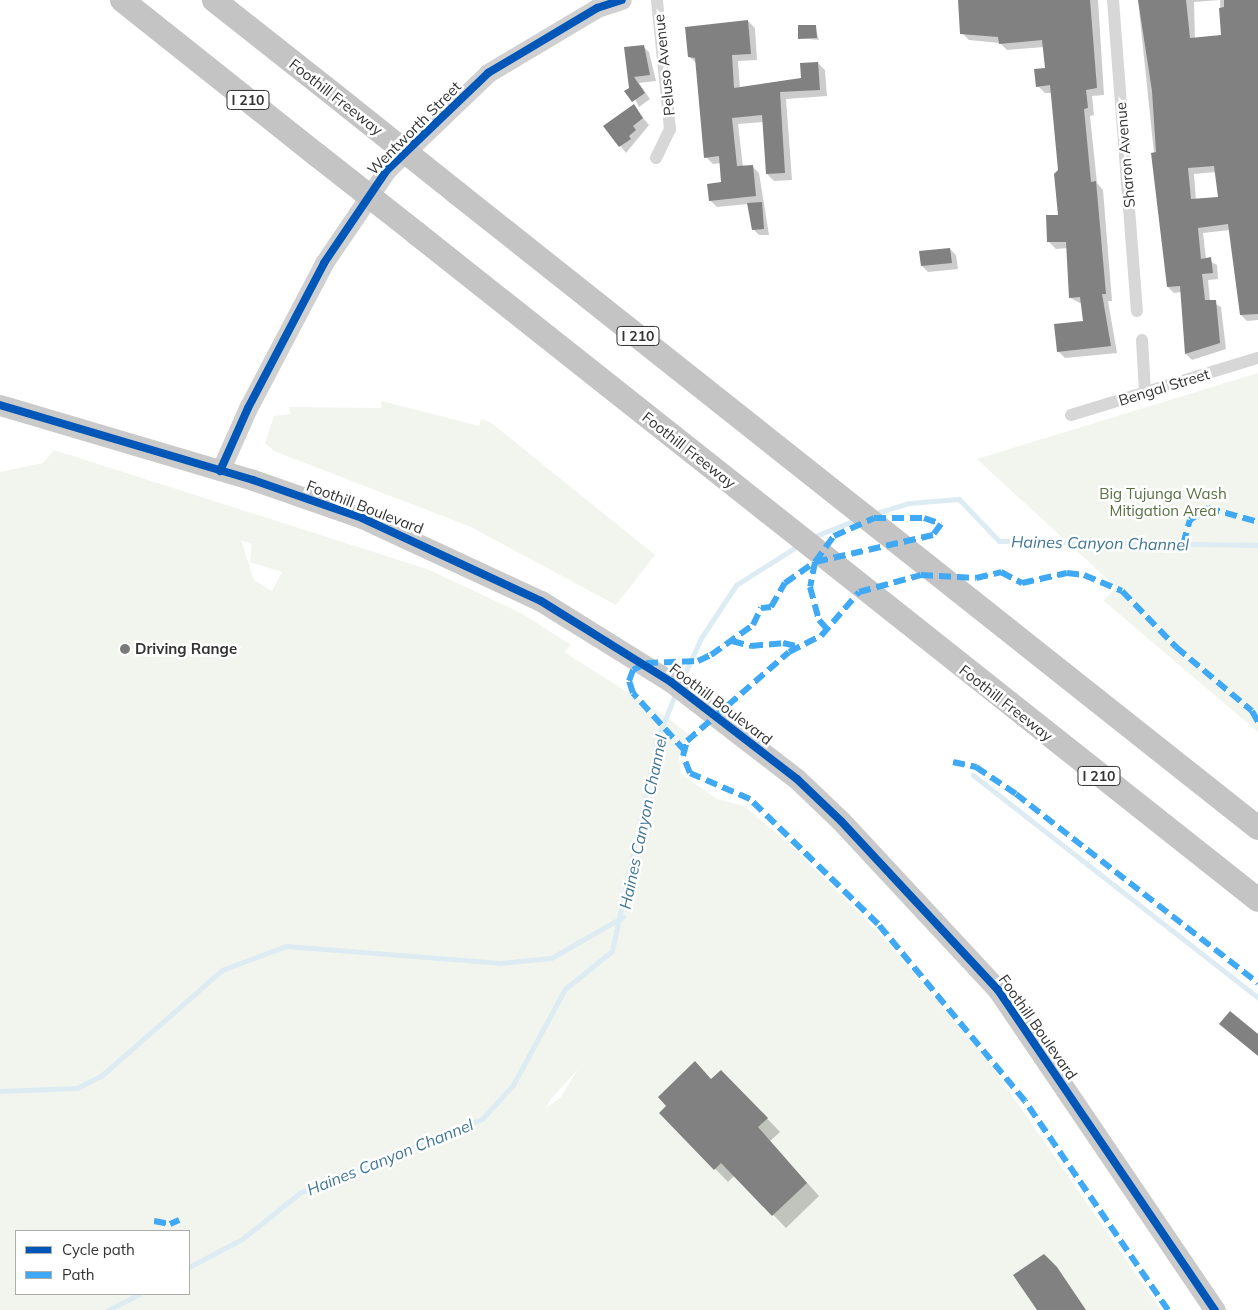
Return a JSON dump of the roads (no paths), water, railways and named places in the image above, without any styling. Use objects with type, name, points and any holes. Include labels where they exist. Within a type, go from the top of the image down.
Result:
[{"type":"highway","points":[[113,0],[179,45]]},
{"type":"highway","name":"Foothill Freeway","points":[[122,0],[941,651],[1258,900]]},
{"type":"highway","name":"Foothill Freeway","points":[[214,0],[1258,828]]},
{"type":"highway","points":[[240,0],[348,106]]},
{"type":"main road","name":"Wentworth Street","points":[[220,471],[248,408],[324,263],[387,170],[488,73],[597,8],[622,0]]},
{"type":"main road","name":"Foothill Boulevard","points":[[0,405],[220,471],[362,518],[425,545],[541,601],[600,636],[737,733],[842,821],[998,990],[1215,1310]]},
{"type":"street","name":"Peluso Avenue","points":[[656,158],[670,129],[657,0]]},
{"type":"street","name":"Sharon Avenue","points":[[1113,0],[1138,311]]},
{"type":"street","points":[[1142,340],[1145,392]]},
{"type":"street","name":"Bengal Street","points":[[1071,415],[1258,358]]},
{"type":"waterway","name":"Haines Canyon Channel","points":[[873,514],[909,503],[959,499],[999,541],[1258,545]]},
{"type":"waterway","name":"Haines Canyon Channel","points":[[810,538],[858,519]]},
{"type":"waterway","name":"Haines Canyon Channel","points":[[681,682],[701,638],[736,585],[799,545]]},
{"type":"waterway","name":"Haines Canyon Channel","points":[[190,1266],[242,1239],[301,1192],[482,1119],[513,1085],[565,989],[612,951],[658,737],[676,692]]},
{"type":"waterway","points":[[973,775],[1258,998]]},
{"type":"waterway","name":"Haines Canyon Channel","points":[[0,1091],[77,1088],[101,1076],[222,970],[286,946],[500,963],[551,958],[623,917]]},
{"type":"waterway","name":"Haines Canyon Channel","points":[[108,1310],[137,1295]]},
{"type":"place","name":"Driving Range","points":[[125,649]]},
{"type":"park label","name":"Big Tujunga Wash Mitigation Area","points":[[1163,502]]}]
